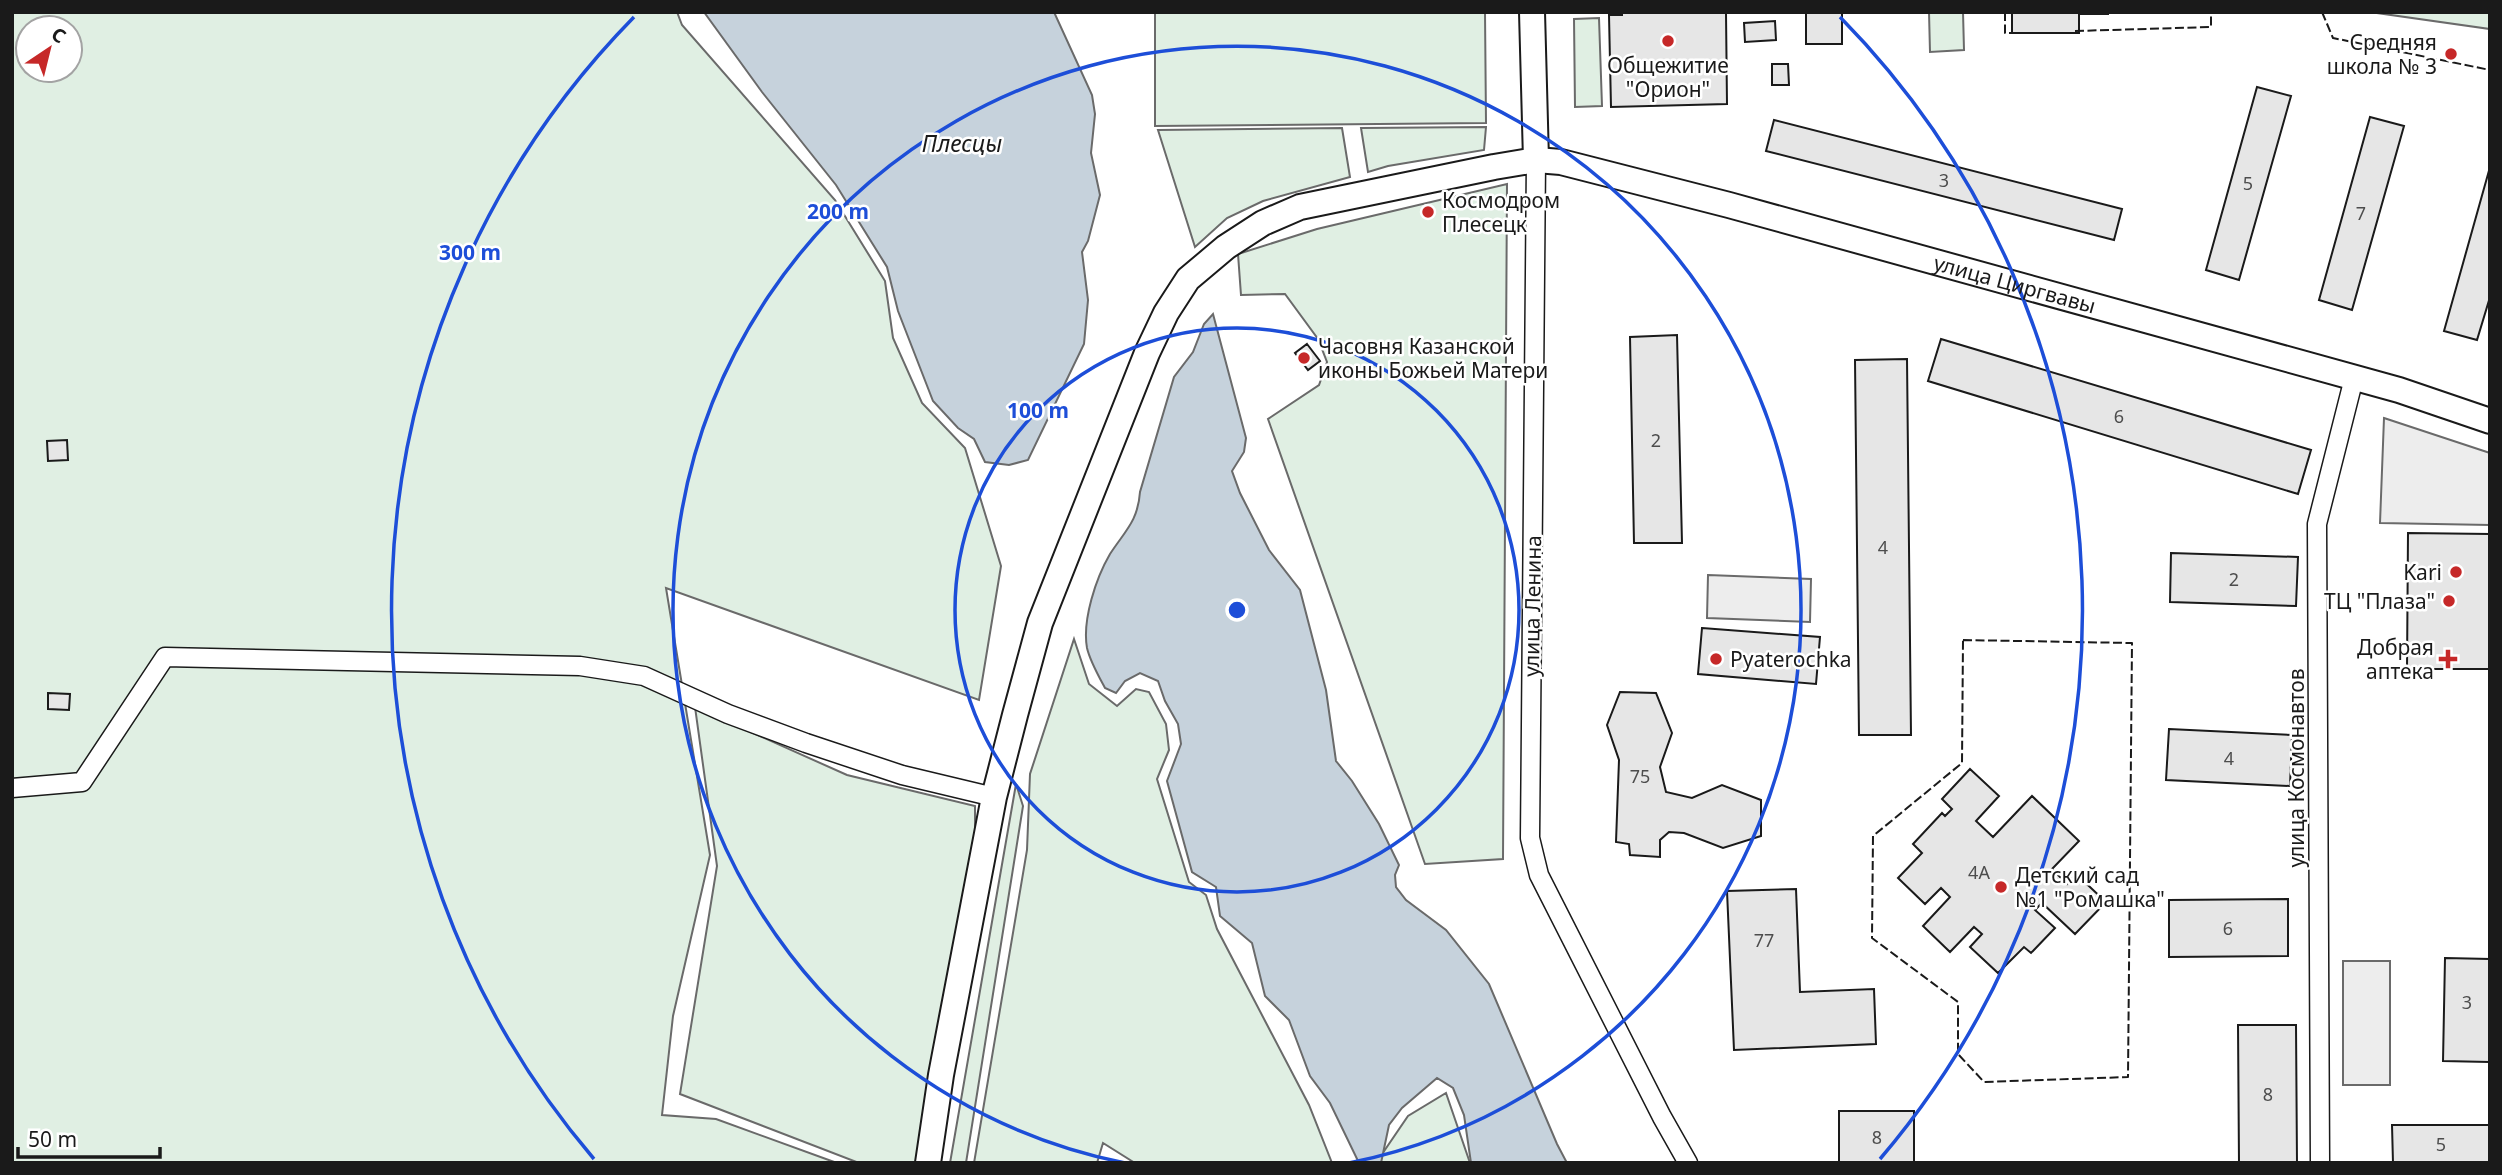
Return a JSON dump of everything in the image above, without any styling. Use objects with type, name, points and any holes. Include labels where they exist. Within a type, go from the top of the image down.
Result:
[{"type":"main road","name":"улица Ленина","points":[[1532,12],[1536,160]]},
{"type":"main road","name":"улица Циргвавы","points":[[928,1163],[941,1075],[994,797],[1040,623],[1147,353],[1166,313],[1188,279],[1235,241],[1263,223],[1300,207],[1536,160],[1561,162],[1729,205],[2354,378],[2490,421]]},
{"type":"street","name":"улица Ленина","points":[[1536,160],[1530,838],[1539,875],[1688,1163]]},
{"type":"street","name":"улица Космонавтов","points":[[2320,1163],[2317,524],[2354,378]]},
{"type":"street","points":[[12,788],[82,782],[165,657],[580,666],[644,676],[728,714],[806,743],[902,775],[994,797]]},
{"type":"green space","points":[[12,12],[677,12],[682,25],[835,200],[885,281],[893,338],[922,403],[965,448],[1001,566],[979,700],[666,588],[710,855],[673,1016],[662,1115],[716,1119],[837,1163],[12,1163]]},
{"type":"green space","points":[[1155,12],[1485,12],[1486,123],[1155,126]]},
{"type":"green space","points":[[1929,12],[1963,12],[1964,50],[1930,52]]},
{"type":"green space","points":[[2490,12],[2490,29],[2377,13]]},
{"type":"green space","points":[[1599,18],[1602,106],[1575,107],[1574,19]]},
{"type":"green space","points":[[1486,127],[1484,150],[1388,166],[1368,172],[1361,128]]},
{"type":"green space","points":[[1342,128],[1350,177],[1263,201],[1227,218],[1195,247],[1158,130]]},
{"type":"green space","points":[[1507,184],[1503,859],[1425,864],[1268,419],[1319,385],[1327,362],[1318,339],[1285,294],[1241,295],[1238,254],[1317,229]]},
{"type":"green space","points":[[1074,639],[1089,684],[1117,706],[1136,689],[1149,692],[1166,724],[1169,750],[1157,779],[1189,882],[1206,895],[1217,929],[1309,1105],[1332,1163],[1135,1163],[1103,1143],[1097,1163],[974,1163],[1027,850],[1030,774]]},
{"type":"green space","points":[[695,707],[847,775],[975,806],[975,839],[917,1163],[859,1163],[680,1094],[717,866]]},
{"type":"green space","points":[[1016,784],[1023,806],[966,1163],[950,1163]]},
{"type":"green space","points":[[1446,1093],[1470,1163],[1376,1163],[1408,1116]]},
{"type":"shaded area","points":[[2384,418],[2490,453],[2490,525],[2380,523]]},
{"type":"shaded area","points":[[1708,575],[1811,579],[1810,622],[1707,618]]},
{"type":"shaded area","points":[[2343,961],[2390,961],[2390,1085],[2343,1085]]},
{"type":"water","name":"Плесцы","points":[[704,12],[1054,12],[1092,95],[1095,114],[1091,153],[1100,195],[1088,241],[1082,252],[1088,300],[1084,344],[1028,460],[1009,465],[985,462],[974,439],[958,428],[933,401],[898,311],[887,267],[836,185],[762,92]]},
{"type":"water","points":[[1213,314],[1246,438],[1244,452],[1232,471],[1269,550],[1300,590],[1326,690],[1336,761],[1379,824],[1399,865],[1395,875],[1396,887],[1406,900],[1446,930],[1489,984],[1567,1163],[1471,1163],[1464,1115],[1453,1088],[1437,1078],[1402,1108],[1389,1125],[1381,1163],[1359,1163],[1330,1103],[1310,1076],[1289,1020],[1265,996],[1252,943],[1220,916],[1216,887],[1192,872],[1167,781],[1181,744],[1178,724],[1158,681],[1140,673],[1125,681],[1116,693],[1105,688],[1092,663],[1086,637],[1088,612],[1095,587],[1110,554],[1137,511],[1140,492],[1174,377],[1193,352],[1204,324]]},
{"type":"building","points":[[1622,12],[1726,13],[1727,104],[1611,107],[1609,15],[1622,15]]},
{"type":"building","points":[[1806,12],[1842,12],[1842,44],[1806,44]]},
{"type":"building","points":[[2012,12],[2108,14],[2079,14],[2079,33],[2012,33]]},
{"type":"building","points":[[1775,21],[1776,40],[1745,42],[1744,23]]},
{"type":"building","points":[[1772,64],[1788,64],[1789,85],[1772,85]]},
{"type":"building","points":[[2257,87],[2291,96],[2239,280],[2206,270]]},
{"type":"building","points":[[2370,117],[2404,126],[2352,310],[2319,300]]},
{"type":"building","points":[[1774,120],[2122,209],[2114,240],[1766,151]]},
{"type":"building","points":[[2490,167],[2490,297],[2477,340],[2444,331]]},
{"type":"building","points":[[1677,335],[1682,543],[1634,543],[1630,337]]},
{"type":"building","points":[[1941,339],[2311,450],[2298,494],[1928,381]]},
{"type":"building","points":[[1307,344],[1320,361],[1308,370],[1295,353]]},
{"type":"building","points":[[1907,359],[1911,735],[1859,735],[1855,360]]},
{"type":"building","points":[[67,440],[68,460],[48,461],[47,441]]},
{"type":"building","name":"ТЦ \"Плаза\"","points":[[2408,533],[2490,534],[2490,669],[2407,669]]},
{"type":"building","points":[[2171,553],[2298,557],[2296,606],[2170,602]]},
{"type":"building","points":[[1702,628],[1820,637],[1816,684],[1698,674]]},
{"type":"building","points":[[1620,692],[1656,693],[1672,733],[1660,767],[1666,792],[1692,798],[1722,785],[1761,800],[1761,836],[1723,848],[1684,833],[1669,832],[1660,840],[1660,857],[1630,855],[1629,844],[1616,842],[1619,760],[1607,725]]},
{"type":"building","points":[[48,693],[70,694],[69,710],[48,709]]},
{"type":"building","points":[[2169,729],[2292,735],[2290,786],[2166,780]]},
{"type":"building","points":[[1970,769],[1999,796],[1976,821],[1993,837],[2032,796],[2079,841],[2052,869],[2067,884],[2076,874],[2106,902],[2075,934],[2042,903],[2035,910],[2055,928],[2031,953],[2024,947],[1998,973],[1970,947],[1982,934],[1974,927],[1950,952],[1923,926],[1950,897],[1941,888],[1925,904],[1898,878],[1922,853],[1913,844],[1942,813],[1945,816],[1952,809],[1942,799]]},
{"type":"building","points":[[1796,889],[1800,992],[1874,989],[1876,1044],[1734,1050],[1727,891]]},
{"type":"building","points":[[2288,899],[2288,956],[2169,957],[2169,900]]},
{"type":"building","points":[[2445,958],[2490,959],[2489,1062],[2443,1061]]},
{"type":"building","points":[[2238,1025],[2296,1025],[2297,1163],[2239,1163]]},
{"type":"building","points":[[1839,1111],[1914,1111],[1914,1163],[1839,1163]]},
{"type":"building","points":[[2392,1125],[2490,1125],[2490,1163],[2393,1163]]},
{"type":"fence","points":[[2005,12],[2005,33],[2015,33]]},
{"type":"fence","points":[[2075,31],[2211,27],[2211,12]]},
{"type":"fence","points":[[2322,12],[2333,38],[2490,70]]},
{"type":"fence","points":[[1963,640],[2132,643],[2128,1077],[1984,1082],[1958,1054],[1958,1002],[1872,938],[1873,836],[1962,763],[1963,640]]},
{"type":"place","name":"Общежитие \"Орион\"","points":[[1668,41]]},
{"type":"place","name":"Средняя школа № 3","points":[[2451,54]]},
{"type":"place","name":"Космодром Плесецк","points":[[1428,212]]},
{"type":"place","name":"Часовня Казанской иконы Божьей Матери","points":[[1304,358]]},
{"type":"place","name":"Kari","points":[[2456,572]]},
{"type":"place","name":"ТЦ \"Плаза\"","points":[[2449,601]]},
{"type":"place","name":"Pyaterochka","points":[[1716,659]]},
{"type":"place","name":"Добрая аптека","points":[[2448,659]]},
{"type":"place","name":"Детский сад №1 \"Ромашка\"","points":[[2001,887]]}]
